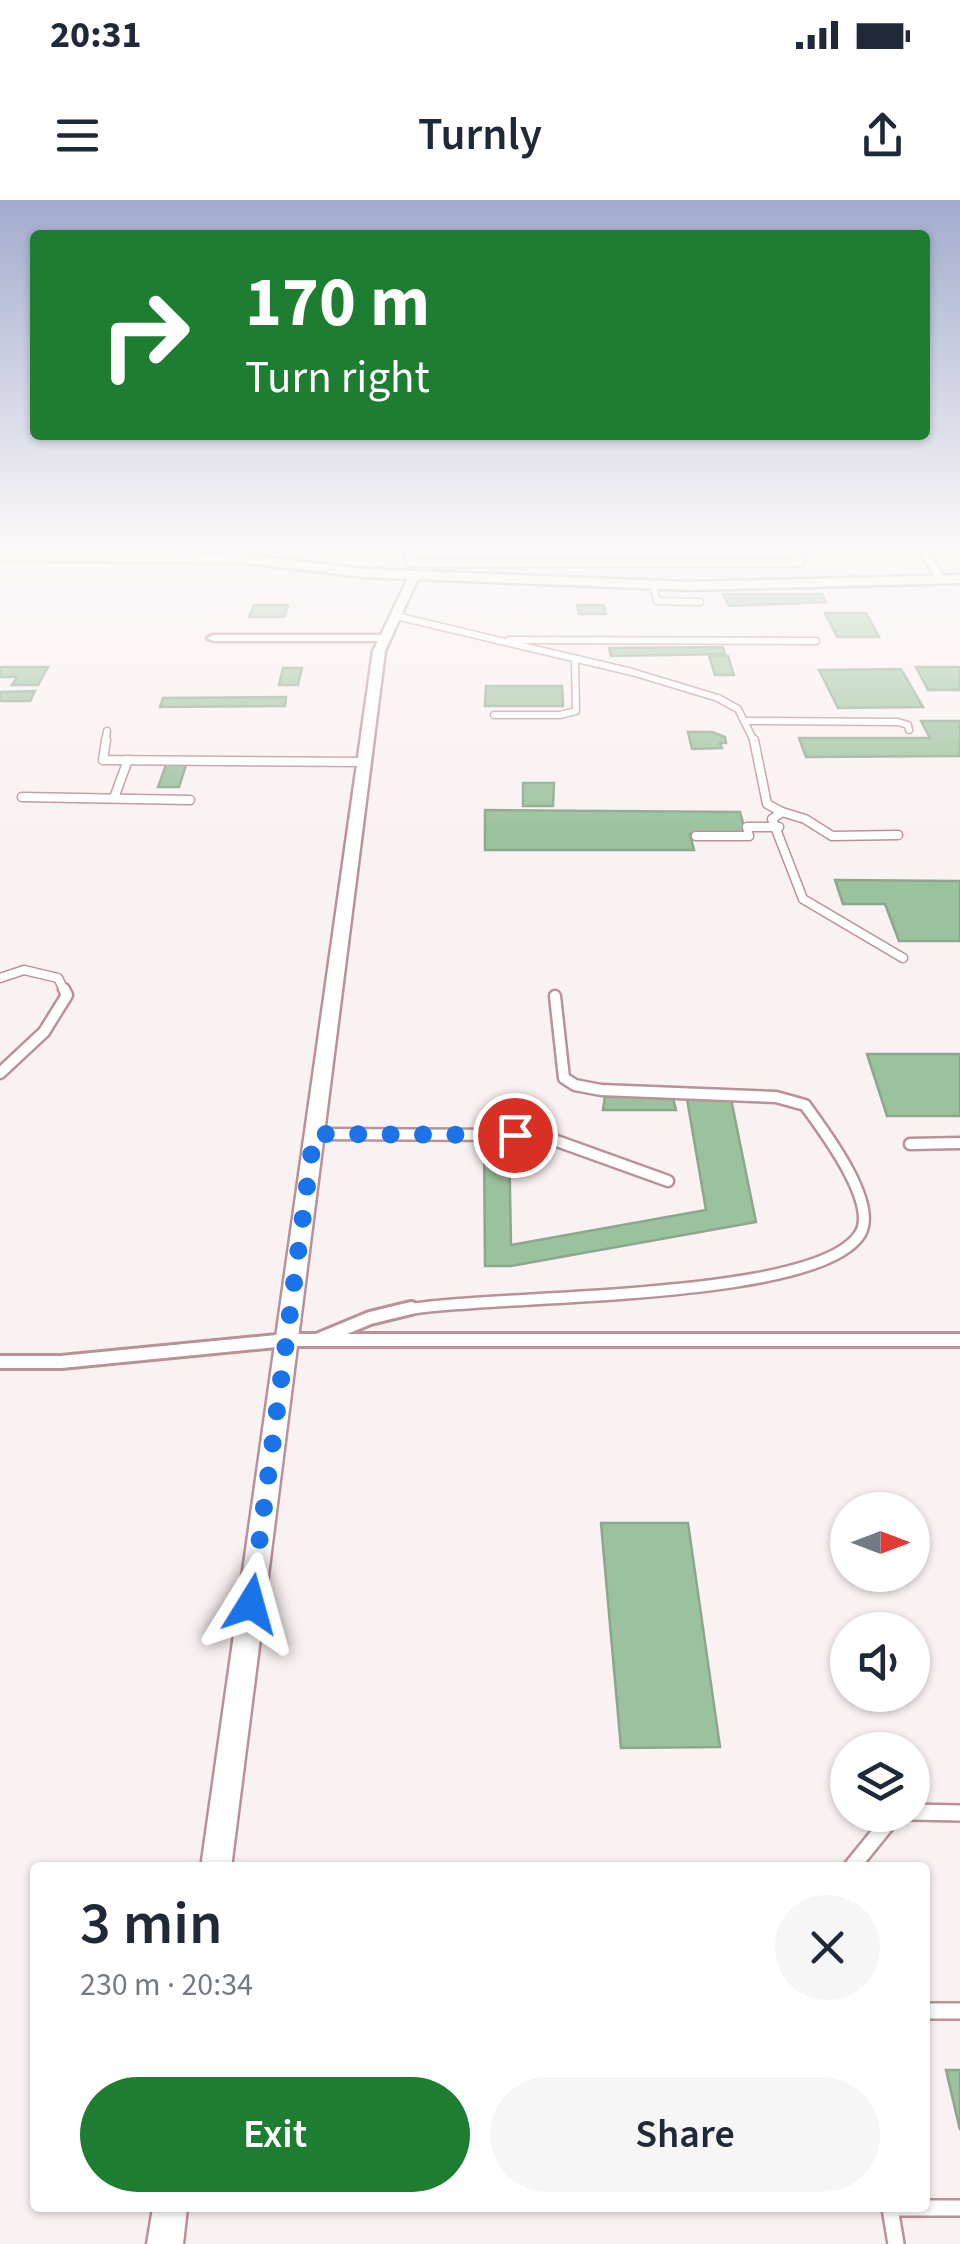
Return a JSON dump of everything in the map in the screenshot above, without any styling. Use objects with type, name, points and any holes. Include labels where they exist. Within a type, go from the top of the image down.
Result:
[{"type":"street","points":[[217,1862],[383,642]]},
{"type":"street","points":[[165,2244],[169,2212]]},
{"type":"lane","points":[[503,642],[719,698],[735,706],[746,721],[768,804],[805,819],[832,836],[898,835]]},
{"type":"lane","points":[[494,715],[560,715],[576,710],[574,660]]},
{"type":"lane","points":[[746,721],[898,722],[908,725],[909,730]]},
{"type":"lane","points":[[107,731],[102,760],[364,762]]},
{"type":"lane","points":[[114,798],[128,760]]},
{"type":"lane","points":[[22,797],[190,800]]},
{"type":"lane","points":[[782,812],[772,819],[779,828],[803,899],[903,958]]},
{"type":"lane","points":[[696,836],[748,836],[747,827],[779,828]]},
{"type":"lane","points":[[0,978],[24,970],[58,978],[67,995],[44,1032],[0,1073]]},
{"type":"lane","points":[[317,1340],[363,1318],[428,1305],[719,1285],[790,1272],[830,1259],[851,1246],[862,1232],[863,1215],[857,1190],[805,1105],[776,1096],[602,1090],[575,1085],[564,1078],[554,996]]},
{"type":"lane","points":[[314,1134],[515,1135],[554,1140],[668,1182]]},
{"type":"lane","points":[[910,1144],[960,1143]]},
{"type":"lane","points":[[0,1362],[78,1360],[287,1340],[960,1340]]},
{"type":"lane","points":[[930,1812],[960,1813]]},
{"type":"lane","points":[[857,1862],[881,1832]]},
{"type":"lane","points":[[930,2012],[960,2011]]},
{"type":"lane","points":[[930,2208],[960,2208]]},
{"type":"lane","points":[[891,2212],[896,2244]]},
{"type":"building","points":[[723,647],[725,654],[611,656],[609,648]]},
{"type":"building","points":[[709,656],[728,656],[734,675],[715,675]]},
{"type":"building","points":[[0,667],[48,667],[38,685],[12,685],[17,677],[0,677]]},
{"type":"building","points":[[916,667],[960,667],[960,690],[928,690]]},
{"type":"building","points":[[283,668],[302,668],[298,685],[279,685]]},
{"type":"building","points":[[901,669],[923,707],[838,708],[819,670]]},
{"type":"building","points":[[486,686],[562,686],[563,706],[485,706]]},
{"type":"building","points":[[35,691],[30,701],[0,701],[0,692]]},
{"type":"building","points":[[286,697],[285,706],[160,707],[163,698]]},
{"type":"building","points":[[921,721],[960,721],[960,756],[806,757],[799,738],[930,738]]},
{"type":"building","points":[[688,732],[712,732],[725,737],[726,743],[720,743],[722,748],[692,749]]},
{"type":"building","points":[[166,765],[186,765],[179,787],[158,787]]},
{"type":"building","points":[[523,783],[554,783],[553,806],[523,806]]},
{"type":"building","points":[[485,810],[740,812],[746,834],[690,834],[694,850],[485,850]]},
{"type":"building","points":[[835,880],[960,881],[960,941],[899,941],[885,904],[843,904]]},
{"type":"building","points":[[867,1054],[960,1054],[960,1116],[887,1116]]},
{"type":"building","points":[[672,1094],[676,1110],[603,1110],[605,1096]]},
{"type":"building","points":[[687,1099],[731,1099],[756,1222],[511,1266],[485,1266],[484,1138],[509,1138],[511,1245],[706,1210]]},
{"type":"building","points":[[601,1523],[688,1523],[720,1747],[621,1748]]},
{"type":"building","points":[[946,2070],[960,2070],[960,2130]]},
{"type":"route","points":[[251,1604],[314,1134],[515,1135]]}]
